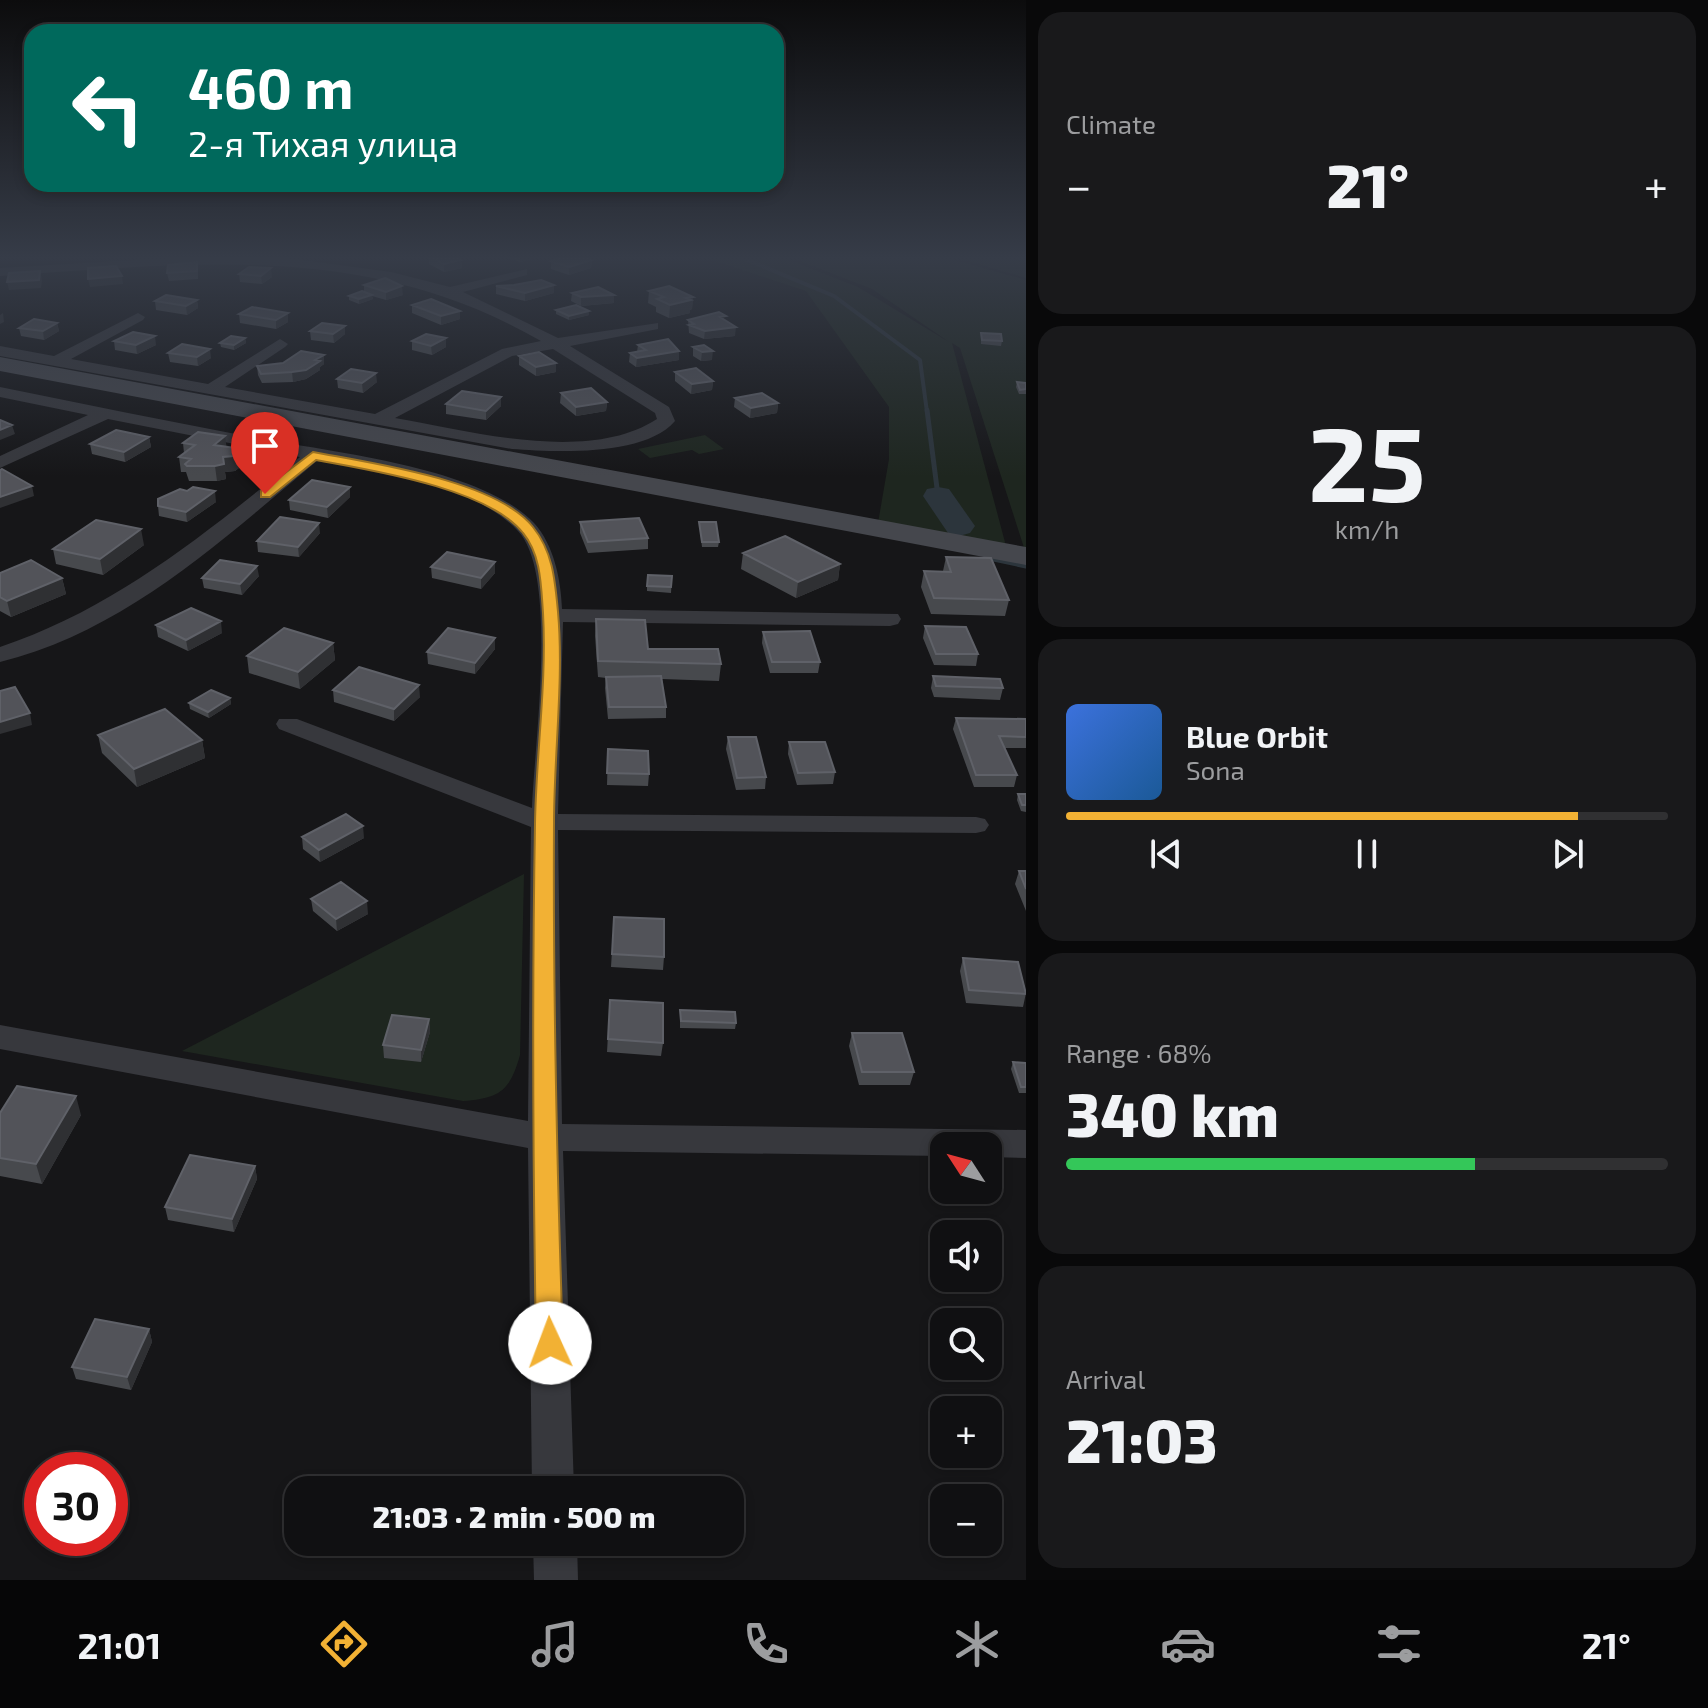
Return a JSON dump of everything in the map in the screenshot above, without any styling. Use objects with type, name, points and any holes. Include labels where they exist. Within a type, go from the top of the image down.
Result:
[{"type":"street","points":[[56,361],[114,330]]},
{"type":"street","points":[[0,351],[512,444],[545,446],[649,432],[666,421],[663,411],[554,343],[526,330]]},
{"type":"street","points":[[379,419],[491,357],[631,330]]},
{"type":"street","points":[[211,389],[280,344]]},
{"type":"street","points":[[0,364],[1026,556]]},
{"type":"street","points":[[0,392],[418,476],[500,506],[526,527],[544,552],[551,615],[544,822],[544,1137],[553,1476]]},
{"type":"street","points":[[0,463],[106,413]]},
{"type":"street","points":[[0,655],[76,629],[125,603],[170,571],[313,455]]},
{"type":"street","points":[[551,615],[890,619]]},
{"type":"street","points":[[288,724],[544,822],[976,825]]},
{"type":"street","points":[[0,1037],[544,1137],[1026,1144]]},
{"type":"street","points":[[555,1556],[556,1580]]},
{"type":"shaded area","points":[[834,330],[929,330],[949,342],[931,330],[1026,330],[1026,554],[960,348],[952,343],[1006,546],[878,523],[889,459],[889,407]]},
{"type":"shaded area","points":[[705,435],[724,449],[699,454],[692,450],[650,458],[638,449]]},
{"type":"shaded area","points":[[524,874],[520,1055],[507,1085],[495,1095],[463,1101],[182,1051]]},
{"type":"building","points":[[312,330],[339,330],[333,334]]},
{"type":"building","points":[[133,332],[155,336],[136,345],[114,341]]},
{"type":"building","points":[[981,333],[1001,334],[1002,341],[982,340]]},
{"type":"building","points":[[426,334],[446,338],[431,346],[412,341]]},
{"type":"building","points":[[231,336],[245,338],[234,345],[220,343]]},
{"type":"building","points":[[668,339],[679,351],[637,358],[630,353],[646,350],[638,345]]},
{"type":"building","points":[[182,344],[210,349],[197,357],[168,353]]},
{"type":"building","points":[[704,345],[713,351],[702,352],[693,347]]},
{"type":"building","points":[[301,351],[324,355],[306,370],[261,374],[257,366],[283,363]]},
{"type":"building","points":[[539,352],[556,363],[536,367],[519,356]]},
{"type":"building","points":[[696,368],[713,381],[692,384],[675,372]]},
{"type":"building","points":[[351,369],[376,373],[362,383],[337,379]]},
{"type":"building","points":[[1017,382],[1026,383],[1026,389],[1020,390]]},
{"type":"building","points":[[591,388],[607,402],[576,407],[561,393]]},
{"type":"building","points":[[462,391],[501,397],[486,411],[446,404]]},
{"type":"building","points":[[762,393],[778,403],[751,408],[735,398]]},
{"type":"building","points":[[0,420],[12,425],[0,430]]},
{"type":"building","points":[[116,430],[149,437],[124,452],[90,444]]},
{"type":"building","points":[[198,432],[225,436],[214,445],[242,449],[234,456],[223,457],[224,464],[187,466],[185,464],[191,459],[179,457],[195,445],[183,443]]},
{"type":"building","points":[[2,469],[32,486],[0,497]]},
{"type":"building","points":[[312,480],[350,487],[327,507],[289,500]]},
{"type":"building","points":[[193,487],[215,491],[186,512],[158,506],[158,499]]},
{"type":"building","points":[[280,517],[319,523],[298,547],[257,541]]},
{"type":"building","points":[[639,518],[648,538],[588,542],[580,522]]},
{"type":"building","points":[[96,520],[141,529],[100,559],[53,549]]},
{"type":"building","points":[[699,522],[716,522],[719,542],[702,542]]},
{"type":"building","points":[[785,536],[840,564],[798,582],[743,553]]},
{"type":"building","points":[[447,552],[495,562],[481,578],[431,567]]},
{"type":"building","points":[[946,557],[991,558],[1009,600],[934,598],[924,571],[951,572]]},
{"type":"building","points":[[31,560],[62,578],[7,601],[0,597],[0,573]]},
{"type":"building","points":[[220,560],[257,566],[240,584],[202,578]]},
{"type":"building","points":[[648,575],[672,576],[671,587],[647,586]]},
{"type":"building","points":[[191,608],[221,621],[186,640],[156,625]]},
{"type":"building","points":[[596,619],[645,620],[648,649],[718,649],[721,664],[598,661]]},
{"type":"building","points":[[925,626],[966,627],[978,654],[936,654]]},
{"type":"building","points":[[284,628],[333,643],[298,672],[247,656]]},
{"type":"building","points":[[448,628],[495,638],[475,663],[427,652]]},
{"type":"building","points":[[810,631],[820,662],[772,662],[763,632]]},
{"type":"building","points":[[359,667],[419,685],[394,709],[333,690]]},
{"type":"building","points":[[661,676],[666,707],[609,707],[606,677]]},
{"type":"building","points":[[933,676],[1000,679],[1003,688],[936,686]]},
{"type":"building","points":[[15,687],[30,713],[0,722],[0,691]]},
{"type":"building","points":[[211,690],[230,698],[208,712],[189,703]]},
{"type":"building","points":[[165,709],[202,740],[134,769],[98,735]]},
{"type":"building","points":[[956,718],[1026,719],[1026,737],[999,736],[1017,775],[976,775]]},
{"type":"building","points":[[728,737],[756,737],[766,777],[737,778]]},
{"type":"building","points":[[789,742],[825,742],[835,772],[798,773]]},
{"type":"building","points":[[608,749],[648,751],[649,774],[607,773]]},
{"type":"building","points":[[1018,794],[1026,794],[1026,805],[1022,805]]},
{"type":"building","points":[[346,814],[363,826],[319,850],[302,837]]},
{"type":"building","points":[[1019,871],[1026,871],[1026,889]]},
{"type":"building","points":[[341,882],[367,901],[336,919],[311,899]]},
{"type":"building","points":[[614,917],[664,919],[664,957],[612,954]]},
{"type":"building","points":[[963,958],[1018,962],[1026,994],[969,990]]},
{"type":"building","points":[[610,1000],[663,1003],[663,1043],[608,1039]]},
{"type":"building","points":[[680,1010],[735,1012],[736,1023],[681,1021]]},
{"type":"building","points":[[392,1015],[429,1019],[421,1050],[383,1045]]},
{"type":"building","points":[[852,1033],[902,1033],[914,1072],[862,1072]]},
{"type":"building","points":[[1013,1062],[1026,1063],[1026,1087],[1021,1087]]},
{"type":"building","points":[[17,1086],[76,1096],[36,1164],[0,1158],[0,1113]]},
{"type":"building","points":[[190,1155],[255,1166],[232,1219],[165,1207]]},
{"type":"building","points":[[95,1319],[149,1329],[127,1377],[72,1367]]},
{"type":"waterway","points":[[879,330],[920,360],[927,412]]},
{"type":"waterway","points":[[927,410],[938,496]]},
{"type":"waterway","points":[[938,496],[959,526]]},
{"type":"waterway","points":[[989,558],[1026,566]]},
{"type":"route","points":[[265,494],[313,455],[418,476],[500,506],[526,527],[544,552],[551,615],[544,822],[544,1137],[550,1343]]}]
